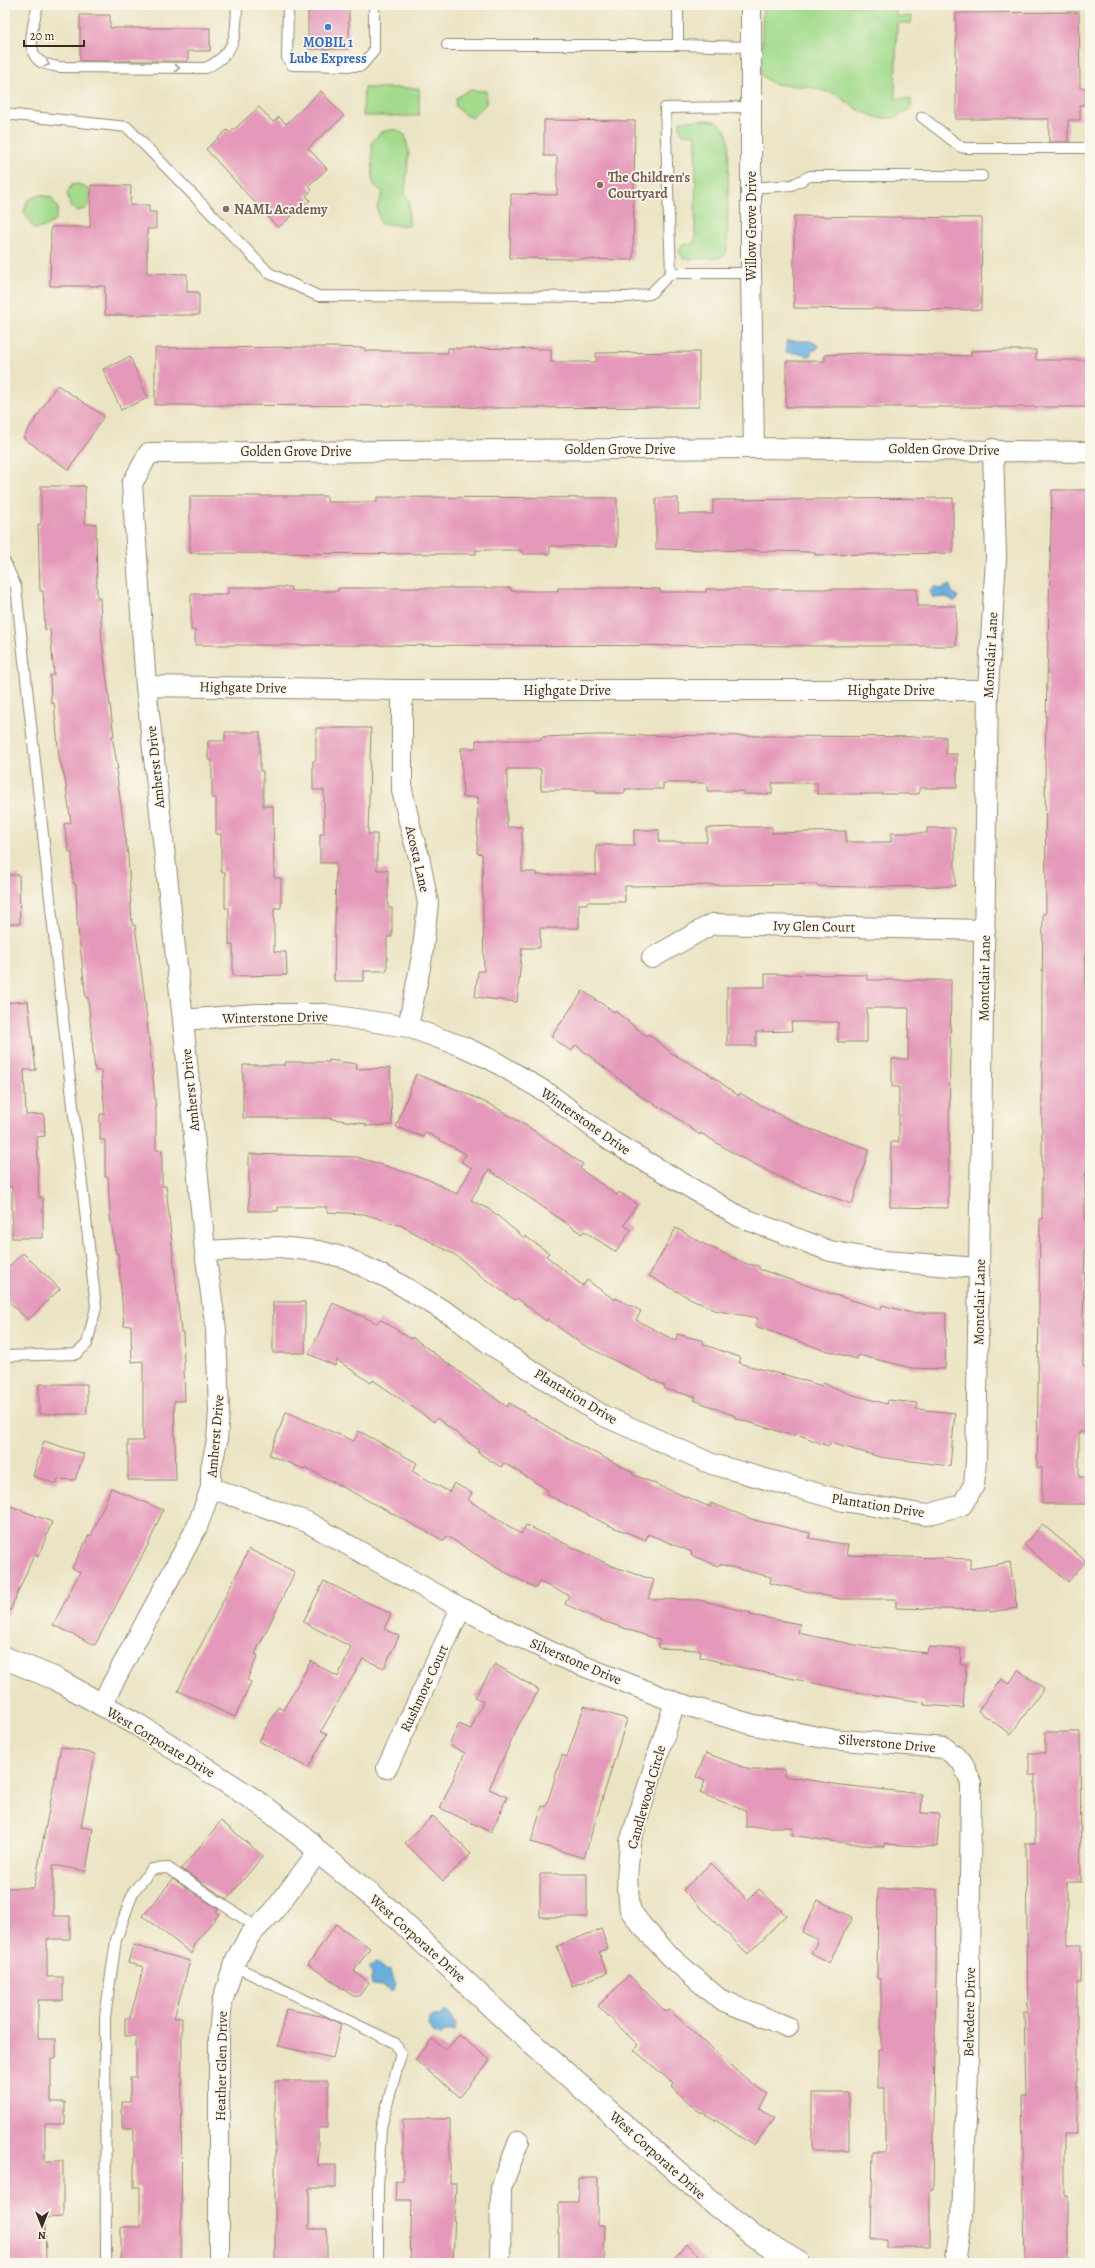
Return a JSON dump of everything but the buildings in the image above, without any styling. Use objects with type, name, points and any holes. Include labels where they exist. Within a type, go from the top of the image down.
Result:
[{"type":"street","name":"Willow Grove Drive","points":[[751,5],[751,273],[754,448]]},
{"type":"street","name":"Golden Grove Drive","points":[[149,453],[754,448],[993,449],[1090,452]]},
{"type":"street","name":"Montclair Lane","points":[[962,1505],[974,1485],[976,1461],[988,690],[996,558],[993,449]]},
{"type":"street","name":"Amherst Drive","points":[[101,1705],[197,1526],[211,1488],[211,1468],[217,1441],[219,1411],[219,1378],[216,1329],[205,1251],[183,1020],[146,686],[132,484],[149,453]]},
{"type":"street","name":"Highgate Drive","points":[[146,686],[402,690],[988,690]]},
{"type":"street","name":"Acosta Lane","points":[[402,690],[402,790],[419,857],[428,903],[422,957],[408,1027]]},
{"type":"street","name":"Ivy Glen Court","points":[[652,958],[712,924],[985,930]]},
{"type":"street","name":"Winterstone Drive","points":[[183,1020],[256,1014],[324,1014],[408,1027],[464,1047],[492,1060],[549,1094],[611,1141],[740,1217],[830,1251],[884,1261],[979,1268]]},
{"type":"street","name":"Plantation Drive","points":[[205,1251],[278,1247],[318,1251],[346,1258],[394,1281],[456,1318],[490,1344],[602,1415],[712,1464],[844,1501],[926,1515],[962,1505]]},
{"type":"street","name":"Silverstone Drive","points":[[211,1488],[307,1522],[461,1608],[563,1658],[675,1702],[754,1725],[822,1737],[946,1748],[962,1762]]},
{"type":"street","name":"Rushmore Court","points":[[387,1768],[461,1608]]},
{"type":"street","name":"West Corporate Drive","points":[[5,1658],[56,1678],[138,1725],[248,1796],[309,1842],[318,1852],[388,1909],[509,2023],[709,2200],[754,2236],[799,2263]]},
{"type":"street","name":"Candlewood Circle","points":[[675,1702],[630,1842],[627,1878],[630,1910],[642,1926],[672,1958],[720,1998],[788,2027]]},
{"type":"street","name":"Belvedere Drive","points":[[955,2263],[962,2216],[968,2069],[971,1782],[962,1762]]},
{"type":"street","name":"Heather Glen Drive","points":[[219,2263],[219,2036],[222,2002],[234,1966],[250,1935],[273,1912],[318,1852]]},
{"type":"street","points":[[500,2263],[501,2188],[519,2141]]},
{"type":"lane","points":[[38,5],[31,37],[32,49],[42,63],[58,68],[206,68],[220,61],[230,48],[236,36],[237,5]]},
{"type":"lane","points":[[288,5],[287,58],[292,65],[361,66],[374,51],[374,5]]},
{"type":"lane","points":[[678,5],[678,45]]},
{"type":"lane","points":[[447,45],[678,45],[751,47]]},
{"type":"lane","points":[[5,114],[127,127],[270,273],[318,296],[628,297],[650,294],[670,273],[665,108],[751,107]]},
{"type":"lane","points":[[922,117],[961,147],[965,148],[1090,148]]},
{"type":"lane","points":[[751,188],[792,185],[810,176],[982,176]]},
{"type":"lane","points":[[670,273],[751,273]]},
{"type":"lane","points":[[5,562],[16,587],[96,1307],[87,1344],[76,1354],[5,1356]]},
{"type":"lane","points":[[106,2263],[105,2017],[116,1940],[133,1892],[152,1869],[168,1868],[258,1928]]},
{"type":"lane","points":[[234,1966],[395,2043],[402,2054],[381,2128],[378,2188],[378,2263]]},
{"type":"green space","points":[[763,5],[896,5],[896,17],[912,16],[911,23],[897,23],[895,98],[911,99],[911,108],[895,118],[879,118],[862,112],[835,94],[810,87],[773,84],[761,75]]},
{"type":"green space","points":[[364,88],[419,88],[419,116],[363,116]]},
{"type":"green space","points":[[469,90],[486,91],[486,104],[472,118],[465,115],[455,106],[456,98]]},
{"type":"green space","points":[[680,121],[713,121],[719,123],[727,134],[729,144],[727,249],[725,255],[718,258],[684,259],[679,252],[682,245],[695,243],[696,135],[683,134],[680,128]]},
{"type":"green space","points":[[395,129],[405,135],[409,152],[405,194],[409,201],[409,226],[380,224],[377,207],[383,192],[373,184],[372,142],[381,132]]},
{"type":"green space","points":[[79,184],[90,190],[90,204],[85,209],[77,211],[70,206],[67,193],[72,185]]},
{"type":"green space","points":[[39,195],[51,197],[58,209],[55,221],[42,228],[34,229],[24,212],[27,201]]},
{"type":"water","points":[[786,341],[811,341],[819,346],[816,350],[812,350],[810,356],[806,356],[804,354],[786,352]]},
{"type":"water","points":[[950,585],[952,592],[958,596],[955,602],[947,597],[933,598],[930,591],[935,586],[940,589]]},
{"type":"water","points":[[377,1962],[386,1970],[391,1971],[395,1983],[393,1990],[390,1991],[382,1986],[372,1985],[372,1973],[369,1969],[370,1966]]},
{"type":"water","points":[[445,2011],[451,2015],[456,2024],[455,2031],[443,2031],[441,2035],[433,2033],[428,2025],[429,2018],[440,2016]]},
{"type":"place","name":"MOBIL 1 Lube Express","points":[[328,27]]},
{"type":"place","name":"The Children's Courtyard","points":[[600,185]]},
{"type":"place","name":"NAML Academy","points":[[226,209]]}]
